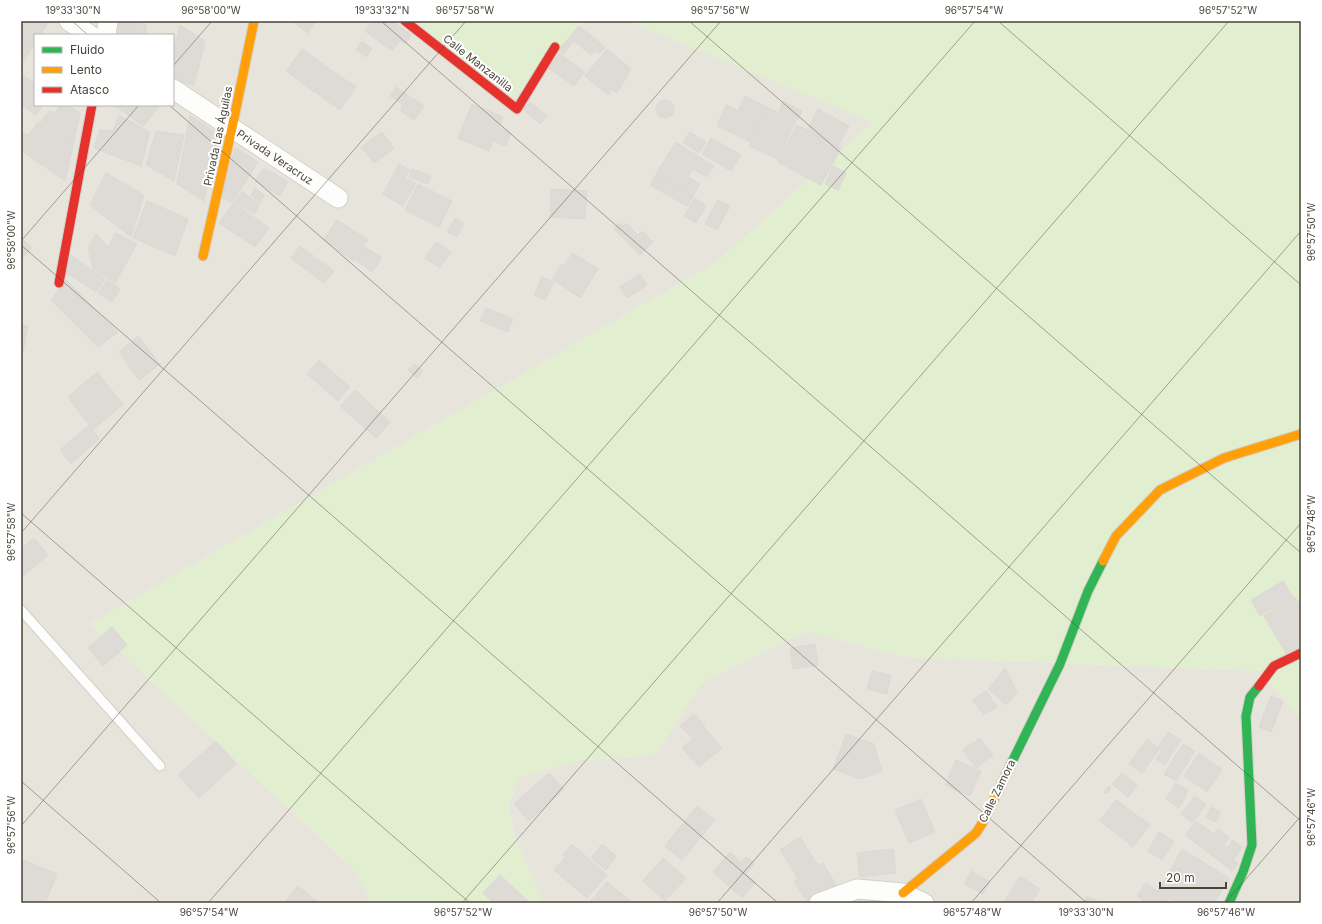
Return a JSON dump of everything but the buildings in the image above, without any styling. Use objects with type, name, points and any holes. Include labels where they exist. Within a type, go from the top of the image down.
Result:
[{"type":"street","points":[[69,21],[88,34]]},
{"type":"street","points":[[106,34],[108,21]]},
{"type":"street","name":"Privada Las Águilas","points":[[203,256],[254,21]]},
{"type":"street","name":"Calle Manzanilla","points":[[405,21],[517,109],[555,47]]},
{"type":"street","name":"Privada Veracruz","points":[[174,90],[338,198]]},
{"type":"street","points":[[59,283],[92,106]]},
{"type":"street","name":"Calle Zamora","points":[[904,893],[976,833],[983,822],[1060,664],[1088,591],[1116,536],[1160,490],[1224,458],[1301,434]]},
{"type":"street","points":[[1229,903],[1243,872],[1252,845],[1246,716],[1250,697],[1274,666],[1301,654]]},
{"type":"street","points":[[819,903],[857,889],[904,893],[924,903]]},
{"type":"lane","points":[[21,610],[160,766]]},
{"type":"shaded area","points":[[21,21],[413,21],[579,26],[583,21],[628,21],[874,122],[717,262],[90,624],[355,870],[372,903],[21,903]]},
{"type":"shaded area","points":[[807,631],[906,657],[1261,671],[1301,720],[1301,903],[543,903],[514,835],[509,805],[518,778],[579,760],[623,758],[656,754],[702,682]]},
{"type":"green space","points":[[413,21],[583,21],[510,103]]},
{"type":"green space","points":[[628,21],[1301,21],[1301,720],[1261,671],[906,657],[807,631],[702,682],[656,754],[623,758],[579,760],[518,778],[509,805],[514,835],[543,903],[372,903],[355,870],[90,624],[717,262],[873,122]]},
{"type":"traffic: fast","points":[[1010,766],[1060,664],[1088,591],[1103,561]]},
{"type":"traffic: fast","points":[[1229,903],[1243,872],[1252,845],[1246,716],[1250,697],[1259,686]]},
{"type":"traffic: slow","points":[[203,256],[254,21]]},
{"type":"traffic: slow","points":[[1103,561],[1116,536],[1160,490],[1224,458],[1301,434]]},
{"type":"traffic: slow","points":[[903,893],[976,833],[983,822],[1010,766]]},
{"type":"traffic: jam","points":[[405,21],[517,109],[555,47]]},
{"type":"traffic: jam","points":[[59,283],[92,106]]},
{"type":"traffic: jam","points":[[1259,686],[1274,666],[1301,653]]}]
